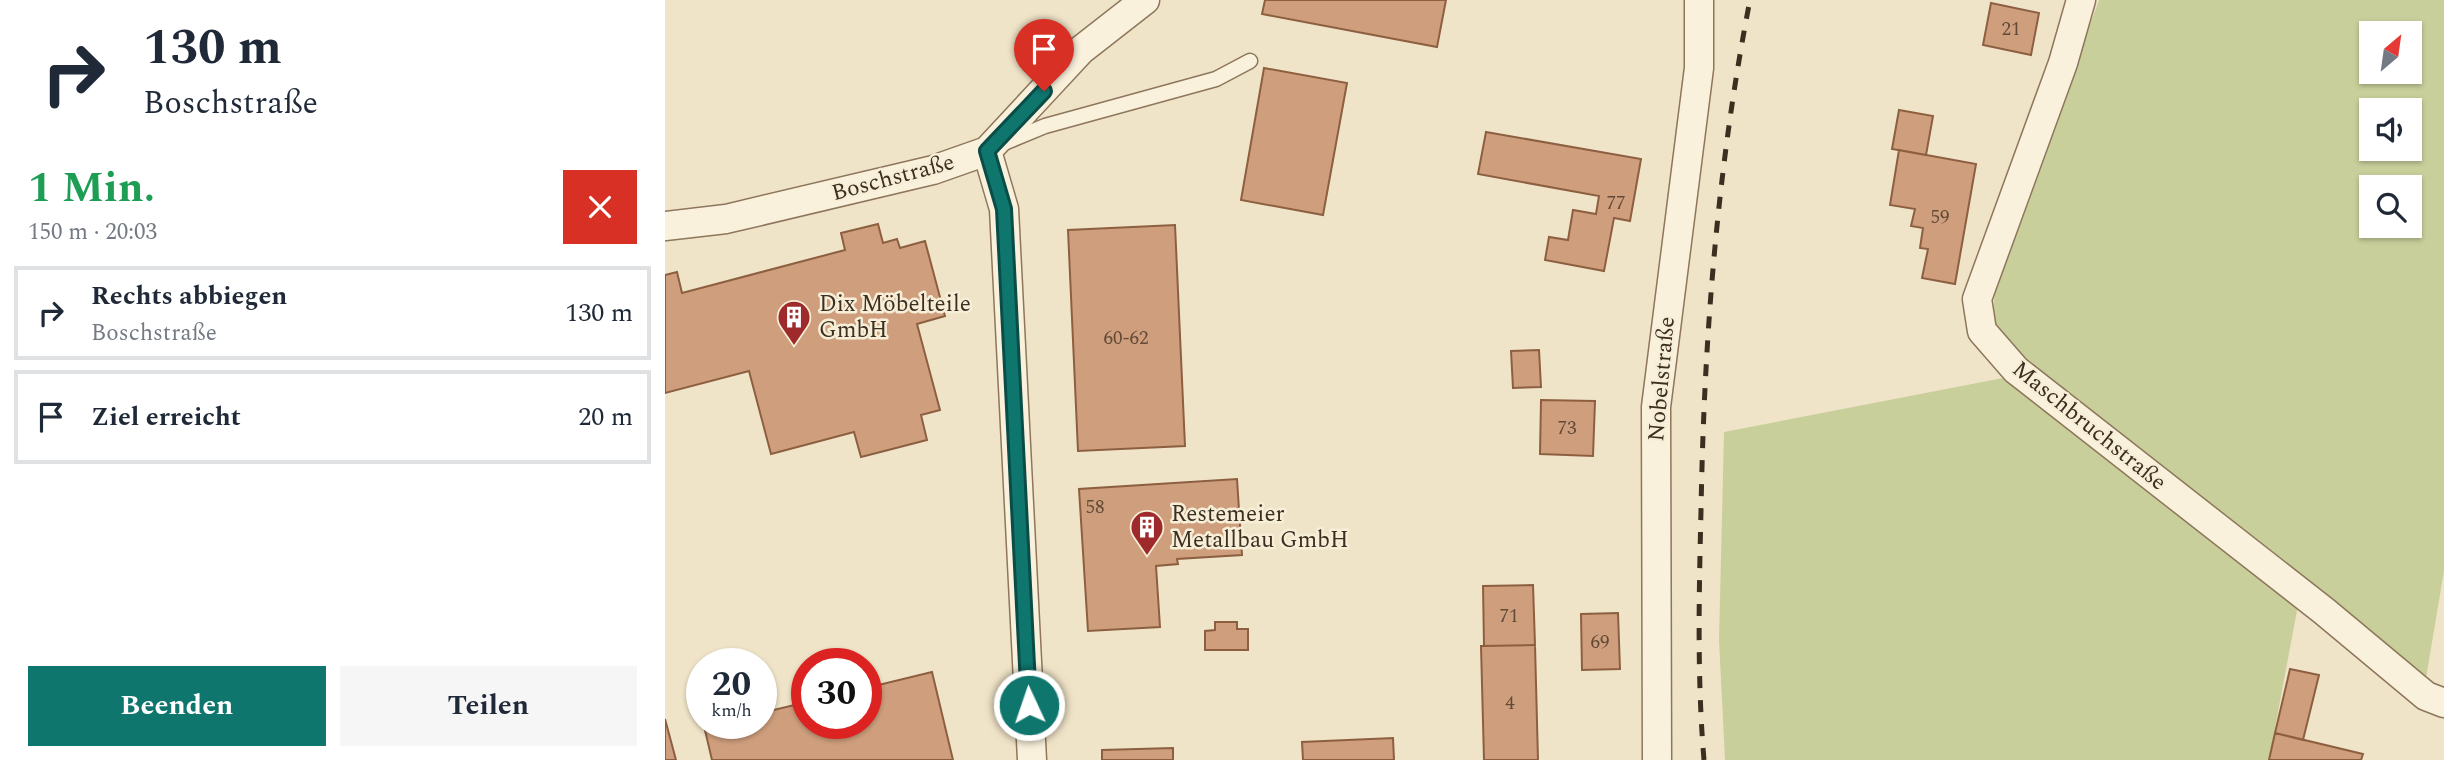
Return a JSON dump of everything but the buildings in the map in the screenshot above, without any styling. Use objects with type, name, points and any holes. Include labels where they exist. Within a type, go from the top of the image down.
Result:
[{"type":"street","name":"Boschstraße","points":[[665,226],[726,219],[933,170],[987,151],[1081,51],[1145,0]]},
{"type":"street","name":"Nobelstraße","points":[[1657,760],[1656,407],[1699,68],[1699,0]]},
{"type":"street","name":"Maschbruchstraße","points":[[2081,0],[2063,63],[1977,299],[1982,331],[2016,370],[2324,611],[2426,696],[2444,703]]},
{"type":"street","points":[[987,151],[1004,209],[1032,760]]},
{"type":"lane","points":[[987,151],[1045,126],[1216,79],[1250,61]]},
{"type":"green space","points":[[2099,0],[2444,0],[2444,571],[2426,678],[2021,361],[1993,321],[1995,285]]},
{"type":"green space","points":[[2003,378],[2299,600],[2269,760],[1725,760],[1719,640],[1724,432]]},
{"type":"railway","points":[[1704,760],[1699,604],[1705,383],[1721,191],[1750,0]]},
{"type":"place","name":"Dix Möbelteile GmbH","points":[[794,347]]},
{"type":"place","name":"Restemeier Metallbau GmbH","points":[[1147,557]]},
{"type":"route","points":[[1029,705],[1004,209],[987,151],[1044,91]]}]
